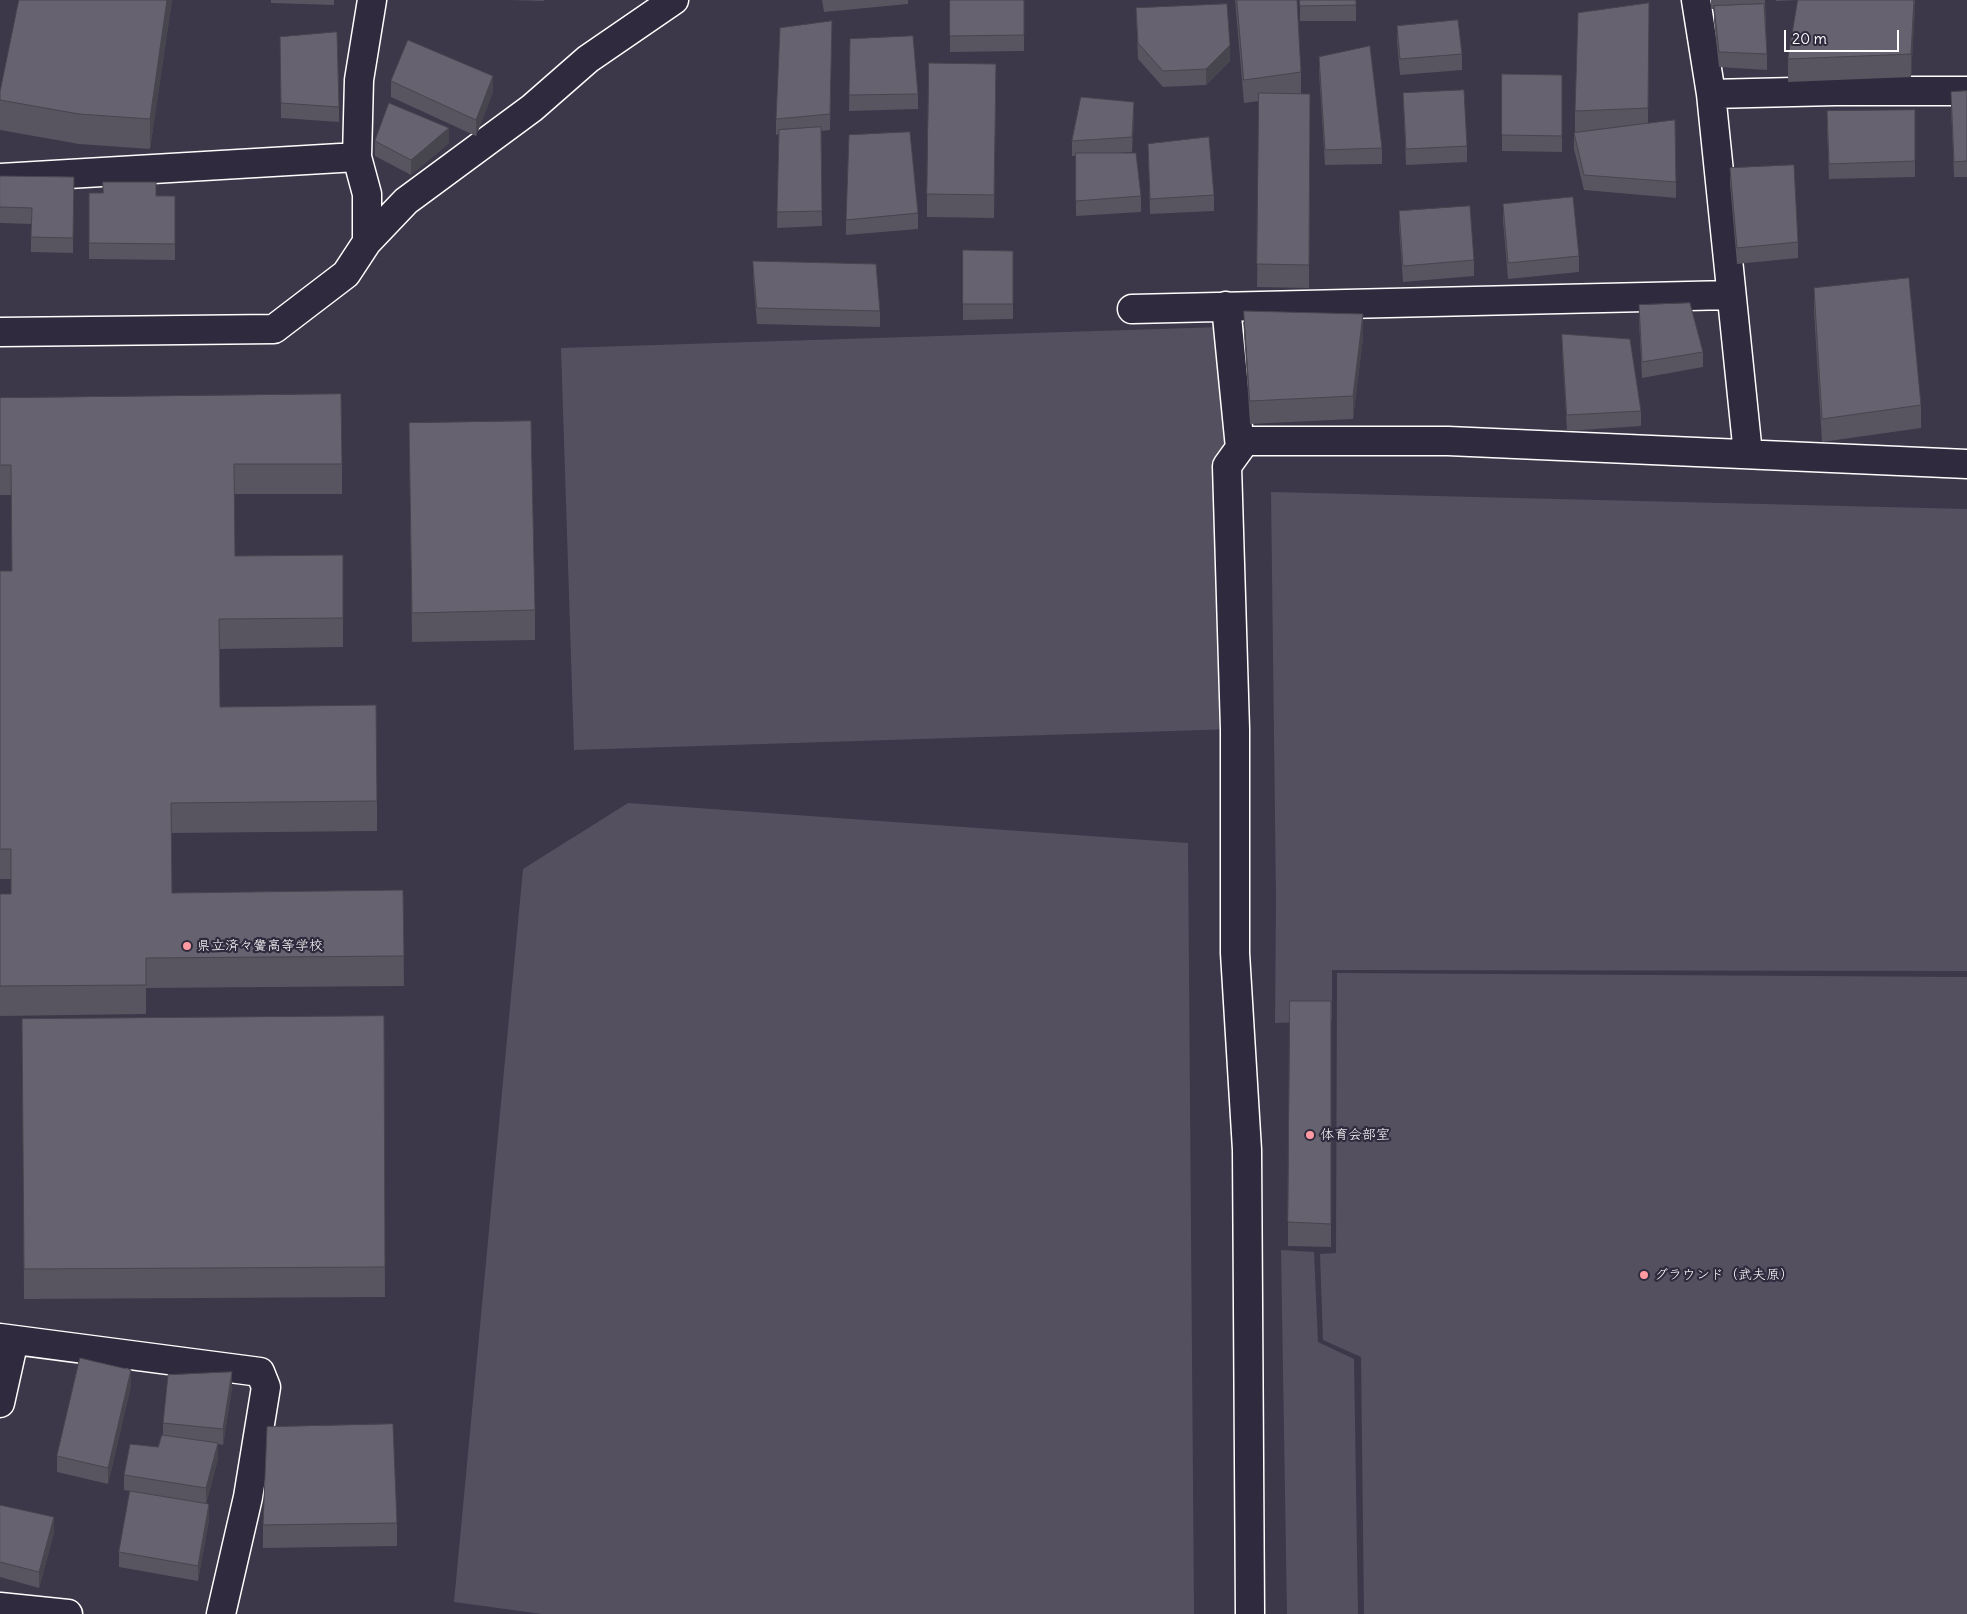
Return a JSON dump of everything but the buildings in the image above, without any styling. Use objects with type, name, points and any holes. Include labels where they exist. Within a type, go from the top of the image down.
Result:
[{"type":"street","points":[[367,242],[367,194],[358,156],[359,80],[372,0]]},
{"type":"street","points":[[0,332],[274,329],[346,274],[367,242],[406,201],[532,108],[588,59],[674,0]]},
{"type":"street","points":[[1696,0],[1711,94],[1730,295],[1748,454]]},
{"type":"street","points":[[1711,94],[1834,91],[1967,91]]},
{"type":"street","points":[[0,178],[358,156]]},
{"type":"street","points":[[1132,309],[1730,295]]},
{"type":"street","points":[[1226,306],[1240,448]]},
{"type":"street","points":[[1250,1614],[1247,1150],[1236,953],[1235,729],[1227,466],[1245,441],[1448,442],[1967,464]]},
{"type":"street","points":[[0,1403],[7,1339],[260,1372],[266,1388],[248,1497],[221,1614]]},
{"type":"street","points":[[0,1607],[68,1614]]},
{"type":"shaded area","points":[[1222,327],[1235,729],[574,750],[561,348]]},
{"type":"shaded area","points":[[1271,492],[1967,509],[1967,971],[1332,970],[1332,1021],[1275,1023],[1276,899]]},
{"type":"shaded area","points":[[628,803],[1188,843],[1194,1614],[542,1614],[454,1602],[523,869]]},
{"type":"shaded area","name":"グラウンド（武夫原）","points":[[1337,973],[1967,977],[1967,1614],[1364,1614],[1361,1357],[1323,1340],[1320,1254],[1336,1253]]},
{"type":"shaded area","points":[[1281,1250],[1314,1252],[1318,1342],[1354,1359],[1358,1614],[1287,1614]]},
{"type":"place","name":"県立済々黌高等学校","points":[[187,946]]},
{"type":"place","name":"体育会部室","points":[[1310,1135]]},
{"type":"place","name":"グラウンド（武夫原）","points":[[1644,1275]]}]
